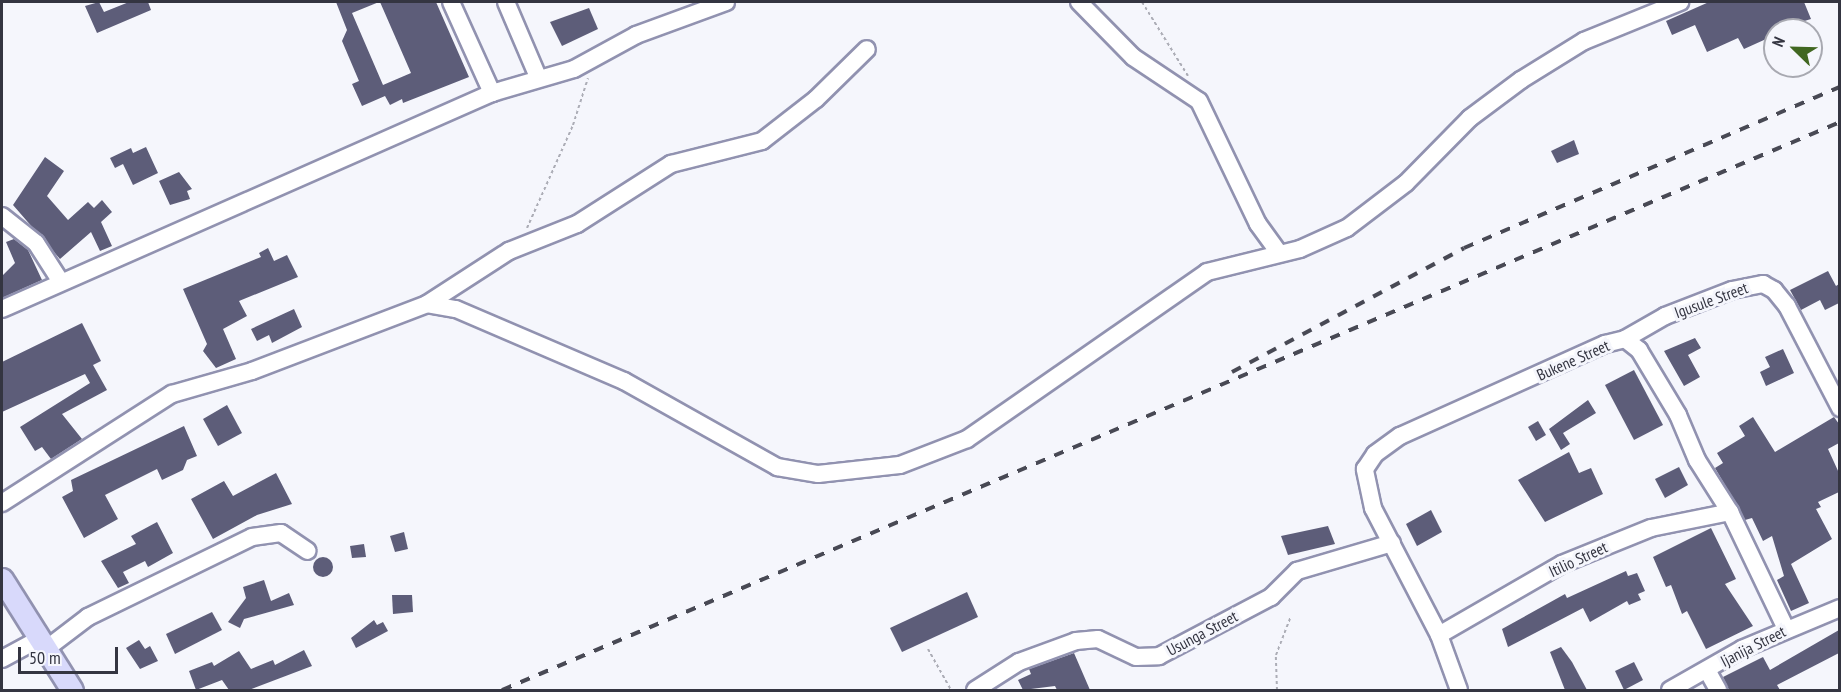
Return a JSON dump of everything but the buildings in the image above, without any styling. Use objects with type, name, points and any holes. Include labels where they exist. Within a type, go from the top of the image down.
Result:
[{"type":"main road","points":[[2,579],[72,690]]},
{"type":"street","points":[[451,2],[492,93]]},
{"type":"street","points":[[506,2],[538,77]]},
{"type":"street","points":[[2,309],[492,93],[591,61],[636,35],[726,2]]},
{"type":"street","points":[[1078,2],[1133,57],[1193,96],[1215,125],[1258,224],[1279,252]]},
{"type":"street","points":[[432,304],[624,381],[777,467],[818,474],[900,465],[967,439],[1207,272],[1317,243],[1366,214],[1406,183],[1470,118],[1521,80],[1584,41],[1680,2]]},
{"type":"street","points":[[2,503],[172,394],[252,371],[432,304],[515,249],[568,230],[670,164],[762,141],[816,99],[867,49]]},
{"type":"street","points":[[2,216],[36,243],[61,282]]},
{"type":"street","name":"Igusule Street","points":[[1625,339],[1665,316],[1732,290],[1763,284],[1774,290],[1787,306],[1839,408]]},
{"type":"street","name":"Bukene Street","points":[[1459,690],[1439,635],[1365,484],[1365,469],[1375,454],[1400,436],[1605,344],[1625,339],[1652,371],[1678,415],[1697,460],[1730,512],[1786,629]]},
{"type":"street","name":"Itilio Street","points":[[1439,635],[1562,564],[1651,528],[1730,512]]},
{"type":"street","points":[[2,659],[43,644],[88,618],[242,540],[281,533],[308,551]]},
{"type":"street","name":"Usunga Street","points":[[975,690],[1018,662],[1076,641],[1098,639],[1136,657],[1159,656],[1271,597],[1297,571],[1392,543]]},
{"type":"street","name":"Ijanija Street","points":[[1670,690],[1786,629],[1839,609]]},
{"type":"street","points":[[1707,670],[1718,690]]},
{"type":"path","points":[[1142,2],[1156,30],[1180,58],[1193,96]]},
{"type":"path","points":[[515,249],[573,125],[591,61]]},
{"type":"path","points":[[1277,690],[1276,655],[1290,618]]},
{"type":"path","points":[[928,649],[951,690]]},
{"type":"railway","points":[[1232,372],[1464,248],[1840,87]]},
{"type":"railway","points":[[502,690],[1840,122]]}]
